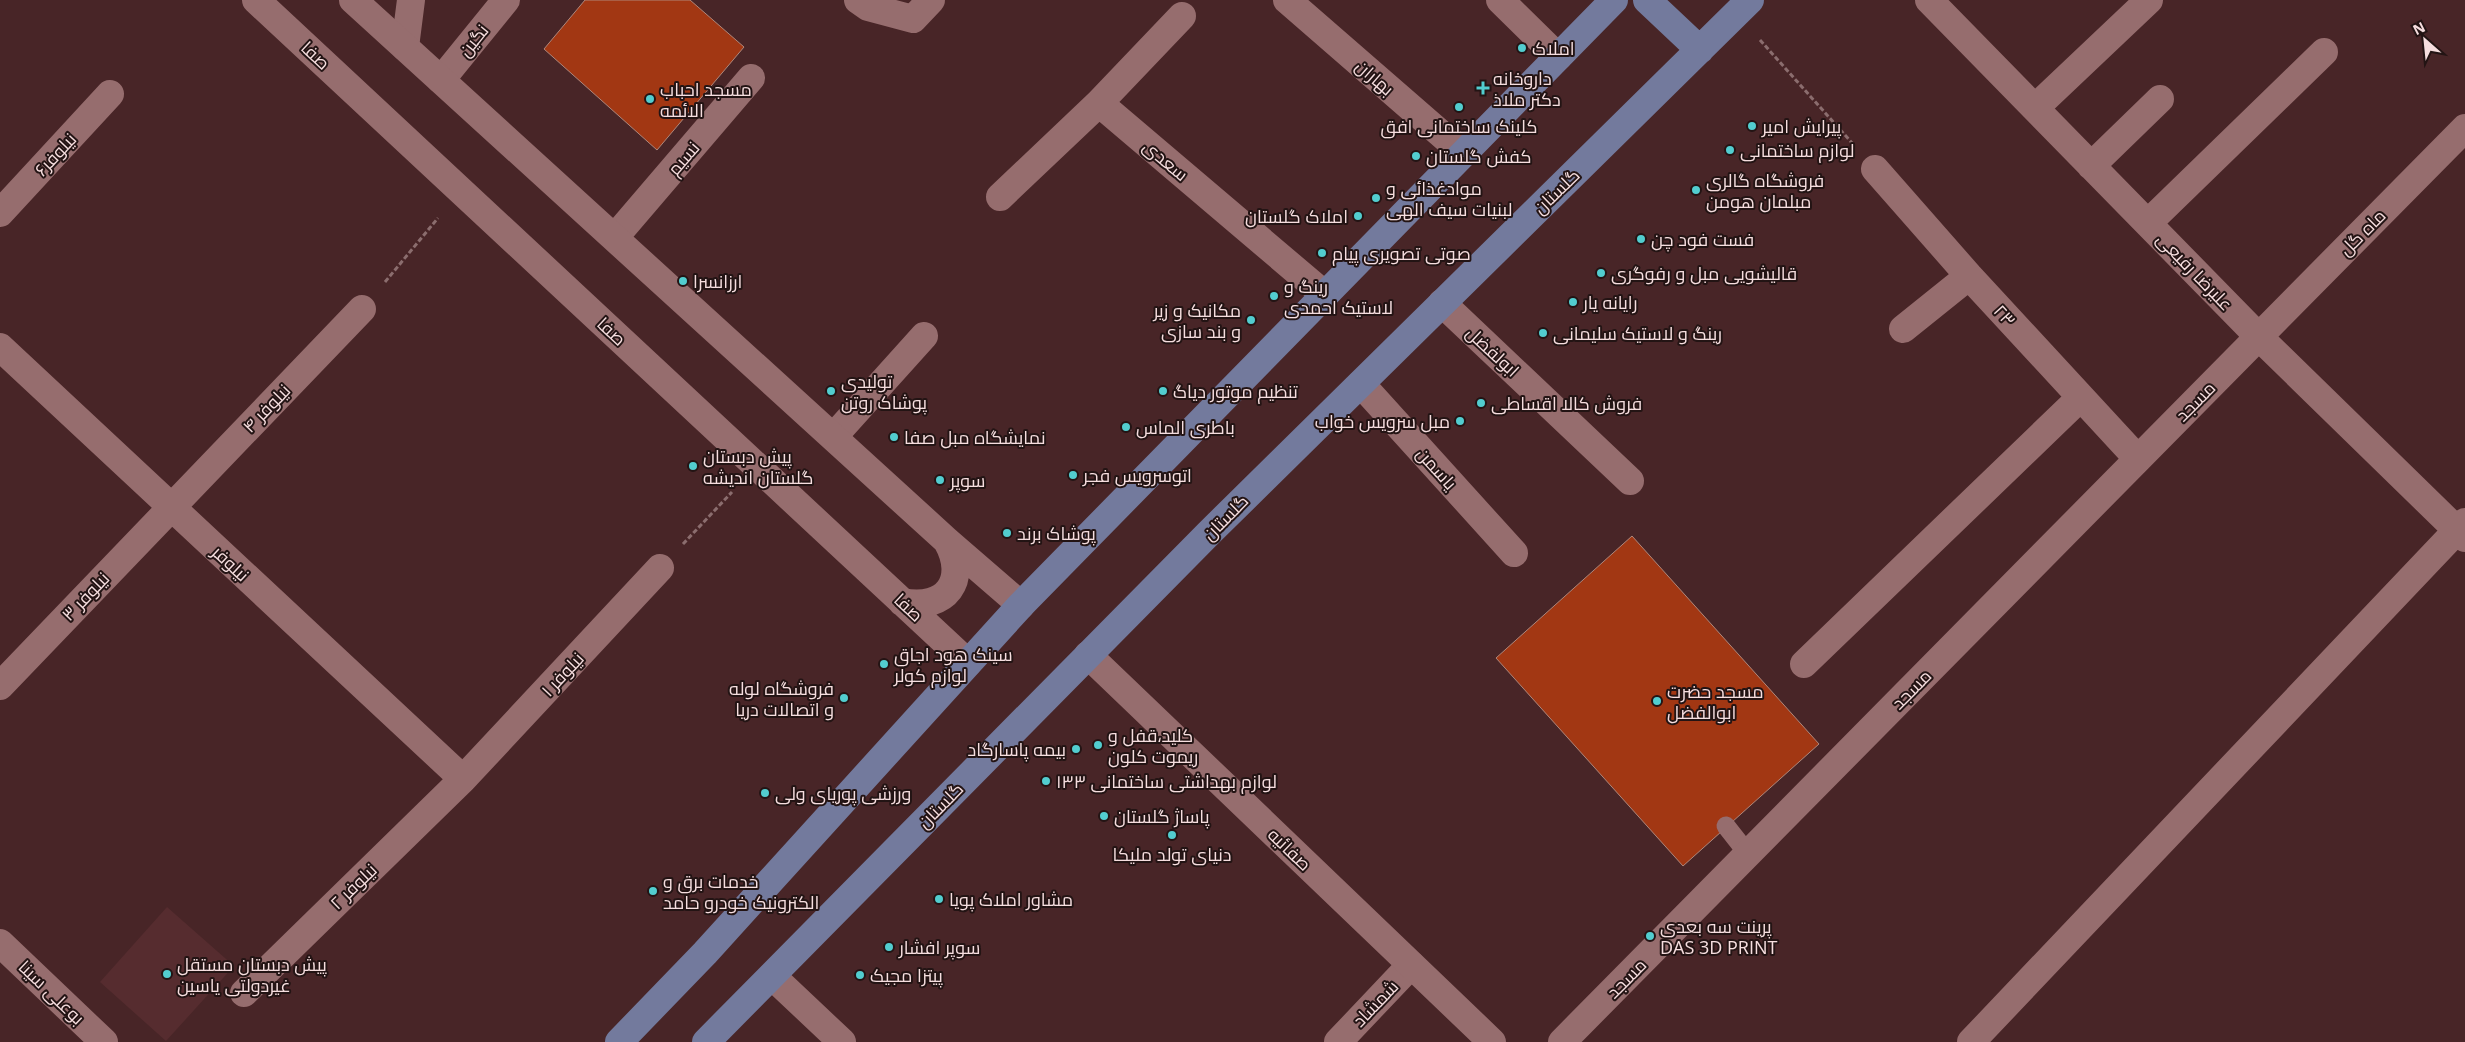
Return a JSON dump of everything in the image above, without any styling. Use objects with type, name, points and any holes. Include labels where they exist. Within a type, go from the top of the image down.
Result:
[{"type":"main road","points":[[619,1042],[705,952],[1021,605],[1614,0]]},
{"type":"main road","points":[[1647,0],[1700,50]]},
{"type":"main road","name":"گلستان","points":[[706,1042],[1088,655],[1442,303],[1744,7]]},
{"type":"street","name":"صفا","points":[[256,0],[968,663]]},
{"type":"street","points":[[353,0],[948,541],[1021,605]]},
{"type":"street","points":[[405,47],[410,0]]},
{"type":"street","name":"نگین","points":[[441,80],[506,0]]},
{"type":"street","points":[[858,0],[868,7],[913,20],[931,0]]},
{"type":"street","name":"بهاران","points":[[1287,0],[1463,153]]},
{"type":"street","points":[[1500,0],[1558,56]]},
{"type":"street","name":"علیرضا رفیعی","points":[[1929,0],[2259,337],[2462,530]]},
{"type":"street","points":[[2035,108],[2149,0]]},
{"type":"street","points":[[1000,197],[1099,103],[1182,16]]},
{"type":"street","points":[[2148,223],[2324,52]]},
{"type":"street","name":"نسیم","points":[[615,237],[751,78]]},
{"type":"street","name":"نیلوفر۶","points":[[0,213],[110,94]]},
{"type":"street","points":[[2091,166],[2160,99]]},
{"type":"street","name":"سعدی","points":[[1099,103],[1325,295]]},
{"type":"street","name":"ماه گل","points":[[2259,337],[2465,128]]},
{"type":"street","name":"۲۳","points":[[1874,169],[2080,398],[2138,459]]},
{"type":"street","points":[[1903,329],[1969,276]]},
{"type":"street","name":"ابولفضل","points":[[1442,303],[1630,481]]},
{"type":"street","name":"نیلوفر ۴","points":[[171,506],[362,309]]},
{"type":"street","points":[[834,436],[924,336]]},
{"type":"street","name":"مسجد","points":[[1562,1042],[2259,337]]},
{"type":"street","name":"نیلوفر","points":[[0,346],[463,779]]},
{"type":"street","name":"یاسمن","points":[[1361,384],[1514,553]]},
{"type":"street","points":[[1804,664],[2080,398]]},
{"type":"street","name":"نیلوفر ۳","points":[[0,686],[171,506]]},
{"type":"street","points":[[1972,1042],[2462,530]]},
{"type":"street","points":[[902,602],[919,606],[936,601],[949,590],[956,574],[956,556],[948,541]]},
{"type":"street","name":"نیلوفر ۱","points":[[463,779],[660,568]]},
{"type":"street","name":"صفائیه","points":[[1088,655],[1492,1042]]},
{"type":"street","name":"نیلوفر ۲","points":[[244,993],[463,779]]},
{"type":"street","name":"بوعلی سینا","points":[[0,943],[104,1042]]},
{"type":"street","name":"شمشاد","points":[[1338,1042],[1411,965]]},
{"type":"street","points":[[772,976],[842,1042]]},
{"type":"lane","points":[[1726,826],[1748,854]]},
{"type":"path","points":[[1744,7],[1874,169]]},
{"type":"path","points":[[362,309],[461,191]]},
{"type":"path","points":[[660,568],[756,466]]},
{"type":"shaded area","name":"پیش دبستان مستقل غیردولتی یاسین","points":[[167,907],[234,966],[166,1041],[100,982]]},
{"type":"building","name":"مسجد احباب الائمه","points":[[585,0],[690,0],[744,47],[657,150],[544,49]]},
{"type":"building","name":"مسجد حضرت ابوالفضل","points":[[1632,536],[1819,744],[1683,866],[1496,658]]},
{"type":"place","name":"املاک","points":[[1522,48]]},
{"type":"place","name":"داروخانه دکتر ملاذ","points":[[1483,88]]},
{"type":"place","name":"مسجد احباب الائمه","points":[[650,99]]},
{"type":"place","name":"کلینک ساختمانی افق","points":[[1459,107]]},
{"type":"place","name":"پیرایش امیر","points":[[1752,126]]},
{"type":"place","name":"لوازم ساختمانی","points":[[1730,150]]},
{"type":"place","name":"کفش گلستان","points":[[1416,156]]},
{"type":"place","name":"فروشگاه گالری مبلمان هومن","points":[[1696,190]]},
{"type":"place","name":"موادغذائی و لبنیات سیف الهی","points":[[1376,198]]},
{"type":"place","name":"املاک گلستان","points":[[1358,216]]},
{"type":"place","name":"فست فود چن","points":[[1641,239]]},
{"type":"place","name":"صوتی تصویری پیام","points":[[1322,253]]},
{"type":"place","name":"قالیشویی مبل و رفوگری","points":[[1601,273]]},
{"type":"place","name":"ارزانسرا","points":[[683,281]]},
{"type":"place","name":"رینگ و لاستیک احمدی","points":[[1274,296]]},
{"type":"place","name":"رایانه یار","points":[[1573,302]]},
{"type":"place","name":"مکانیک و زیر و بند سازی","points":[[1251,320]]},
{"type":"place","name":"رینگ و لاستیک سلیمانی","points":[[1543,333]]},
{"type":"place","name":"تولیدی پوشاک روتن","points":[[831,391]]},
{"type":"place","name":"تنظیم موتور دیاگ","points":[[1163,391]]},
{"type":"place","name":"فروش کالا اقساطی","points":[[1481,403]]},
{"type":"place","name":"مبل سرویس خواب","points":[[1460,421]]},
{"type":"place","name":"باطری الماس","points":[[1126,427]]},
{"type":"place","name":"نمایشگاه مبل صفا","points":[[894,437]]},
{"type":"place","name":"پیش دبستان گلستان اندیشه","points":[[693,466]]},
{"type":"place","name":"اتوسرویس فجر","points":[[1073,475]]},
{"type":"place","name":"سوپر","points":[[940,480]]},
{"type":"place","name":"پوشاک برند","points":[[1007,533]]},
{"type":"place","name":"سینک هود اجاق لوازم کولر","points":[[884,664]]},
{"type":"place","name":"فروشگاه لوله و اتصالات دریا","points":[[844,698]]},
{"type":"place","name":"مسجد حضرت ابوالفضل","points":[[1657,701]]},
{"type":"place","name":"کلید،قفل و ریموت کلون","points":[[1098,745]]},
{"type":"place","name":"بیمه پاسارگاد","points":[[1076,749]]},
{"type":"place","name":"لوازم بهداشتی ساختمانی ۱۳۳","points":[[1046,781]]},
{"type":"place","name":"ورزشی پوریای ولی","points":[[765,793]]},
{"type":"place","name":"پاساژ گلستان","points":[[1104,816]]},
{"type":"place","name":"دنیای تولد ملیکا","points":[[1172,835]]},
{"type":"place","name":"خدمات برق و الکترونیک خودرو حامد","points":[[653,891]]},
{"type":"place","name":"مشاور املاک پویا","points":[[939,899]]},
{"type":"place","name":"پرینت سه بعدی DAS 3D PRINT","points":[[1650,936]]},
{"type":"place","name":"سوپر افشار","points":[[889,947]]},
{"type":"place","name":"پیش دبستان مستقل غیردولتی یاسین","points":[[167,974]]},
{"type":"place","name":"پیتزا مجیک","points":[[860,975]]}]
